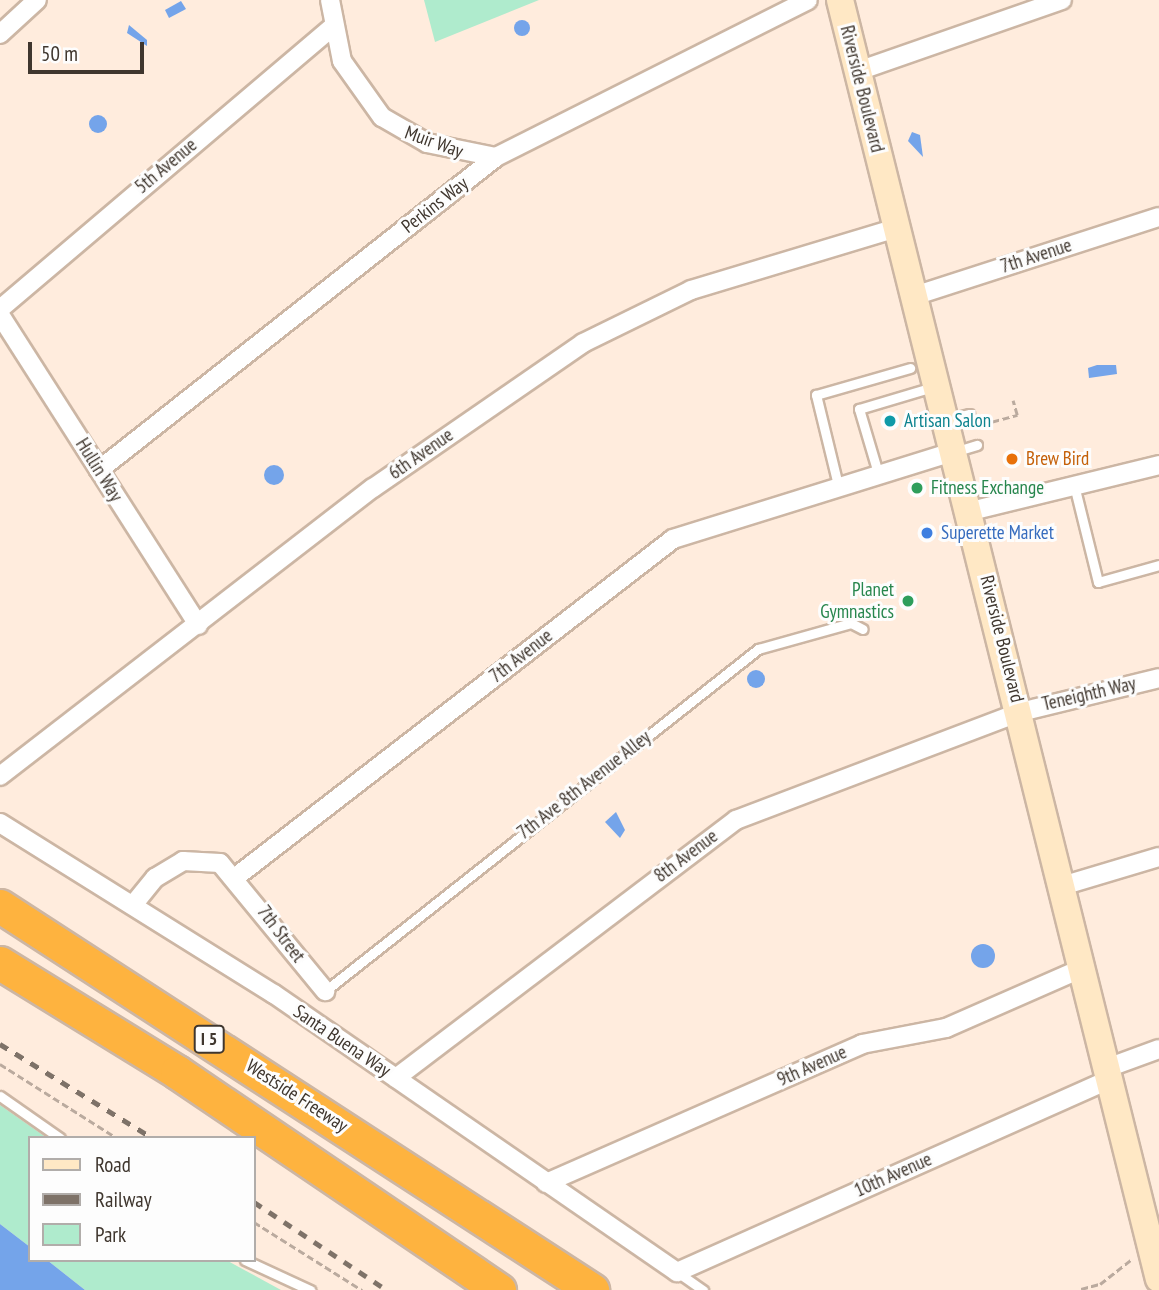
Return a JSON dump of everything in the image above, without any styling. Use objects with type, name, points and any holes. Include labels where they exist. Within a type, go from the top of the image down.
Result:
[{"type":"highway","name":"Westside Freeway","points":[[0,906],[592,1290]]},
{"type":"highway","name":"I 5","points":[[0,963],[177,1072],[499,1290]]},
{"type":"main road","name":"Riverside Boulevard","points":[[840,0],[938,385],[958,417],[966,448],[983,604],[991,638],[1020,712],[1065,885],[1159,1279]]},
{"type":"street","points":[[0,34],[37,0]]},
{"type":"street","name":"Muir Way","points":[[330,0],[334,26],[349,76],[388,122],[442,149],[496,156]]},
{"type":"street","name":"Perkins Way","points":[[99,470],[496,156],[808,0]]},
{"type":"street","points":[[858,71],[1062,0]]},
{"type":"street","name":"5th Avenue","points":[[0,309],[334,26]]},
{"type":"street","name":"7th Avenue","points":[[914,296],[1159,217]]},
{"type":"street","name":"6th Avenue","points":[[0,776],[392,474],[605,330],[691,290],[896,228]]},
{"type":"street","name":"Hullin Way","points":[[0,315],[198,625]]},
{"type":"street","name":"7th Avenue","points":[[237,876],[664,544],[838,485],[966,448]]},
{"type":"street","points":[[971,511],[1159,467]]},
{"type":"street","name":"Teneighth Way","points":[[1020,712],[1159,678]]},
{"type":"street","name":"8th Avenue","points":[[396,1078],[726,825],[1020,712]]},
{"type":"street","name":"Santa Buena Way","points":[[0,823],[133,905],[396,1078],[677,1272]]},
{"type":"street","points":[[1065,885],[1159,857]]},
{"type":"street","points":[[133,905],[155,878],[183,861],[208,859],[237,876]]},
{"type":"street","name":"7th Street","points":[[237,876],[325,991]]},
{"type":"street","name":"9th Avenue","points":[[546,1183],[854,1047],[946,1028],[1083,968]]},
{"type":"street","name":"10th Avenue","points":[[677,1272],[1159,1049]]},
{"type":"lane","points":[[838,485],[816,395],[910,368]]},
{"type":"lane","points":[[878,473],[859,409],[938,385]]},
{"type":"lane","points":[[1074,485],[1098,582],[1159,565]]},
{"type":"lane","name":"7th Ave 8th Avenue Alley","points":[[325,991],[758,649],[851,623],[863,629]]},
{"type":"lane","points":[[0,1096],[57,1136]]},
{"type":"lane","points":[[249,1262],[310,1290]]},
{"type":"lane","points":[[677,1272],[703,1290]]},
{"type":"lane","points":[[1153,1290],[1159,1287]]},
{"type":"path","points":[[972,427],[1017,415],[1013,401]]},
{"type":"path","points":[[0,1064],[114,1136]]},
{"type":"path","points":[[256,1223],[362,1290]]},
{"type":"path","points":[[1081,1289],[1100,1284],[1131,1260]]},
{"type":"green space","points":[[424,0],[539,0],[435,42]]},
{"type":"green space","points":[[0,1105],[44,1136],[28,1136],[28,1245],[0,1224]]},
{"type":"green space","points":[[50,1262],[230,1262],[281,1290],[85,1290]]},
{"type":"water","points":[[181,1],[186,9],[169,18],[165,10]]},
{"type":"water","points":[[519,20],[525,20],[530,28],[528,34],[519,36],[514,31],[514,25]]},
{"type":"water","points":[[129,25],[147,40],[147,46],[127,33]]},
{"type":"water","points":[[98,115],[104,118],[107,124],[104,130],[98,133],[92,130],[89,124],[92,118]]},
{"type":"water","points":[[912,132],[920,135],[923,157],[908,141]]},
{"type":"water","points":[[1116,365],[1117,374],[1089,378],[1088,368]]},
{"type":"water","points":[[274,465],[281,468],[284,475],[281,482],[274,485],[267,482],[264,475],[267,468]]},
{"type":"water","points":[[752,670],[760,670],[765,679],[763,686],[752,688],[747,683],[747,675]]},
{"type":"water","points":[[616,812],[625,830],[620,838],[605,822]]},
{"type":"water","points":[[983,944],[992,947],[995,956],[992,965],[983,968],[974,965],[971,956],[974,947]]},
{"type":"water","points":[[0,1224],[28,1245],[28,1262],[50,1262],[85,1290],[0,1290]]},
{"type":"railway","points":[[0,1044],[150,1136]]},
{"type":"railway","points":[[256,1203],[387,1290]]},
{"type":"place","name":"Artisan Salon","points":[[890,421]]},
{"type":"place","name":"Brew Bird","points":[[1012,459]]},
{"type":"place","name":"Fitness Exchange","points":[[917,488]]},
{"type":"place","name":"Superette Market","points":[[927,533]]},
{"type":"place","name":"Planet Gymnastics","points":[[908,601]]}]
